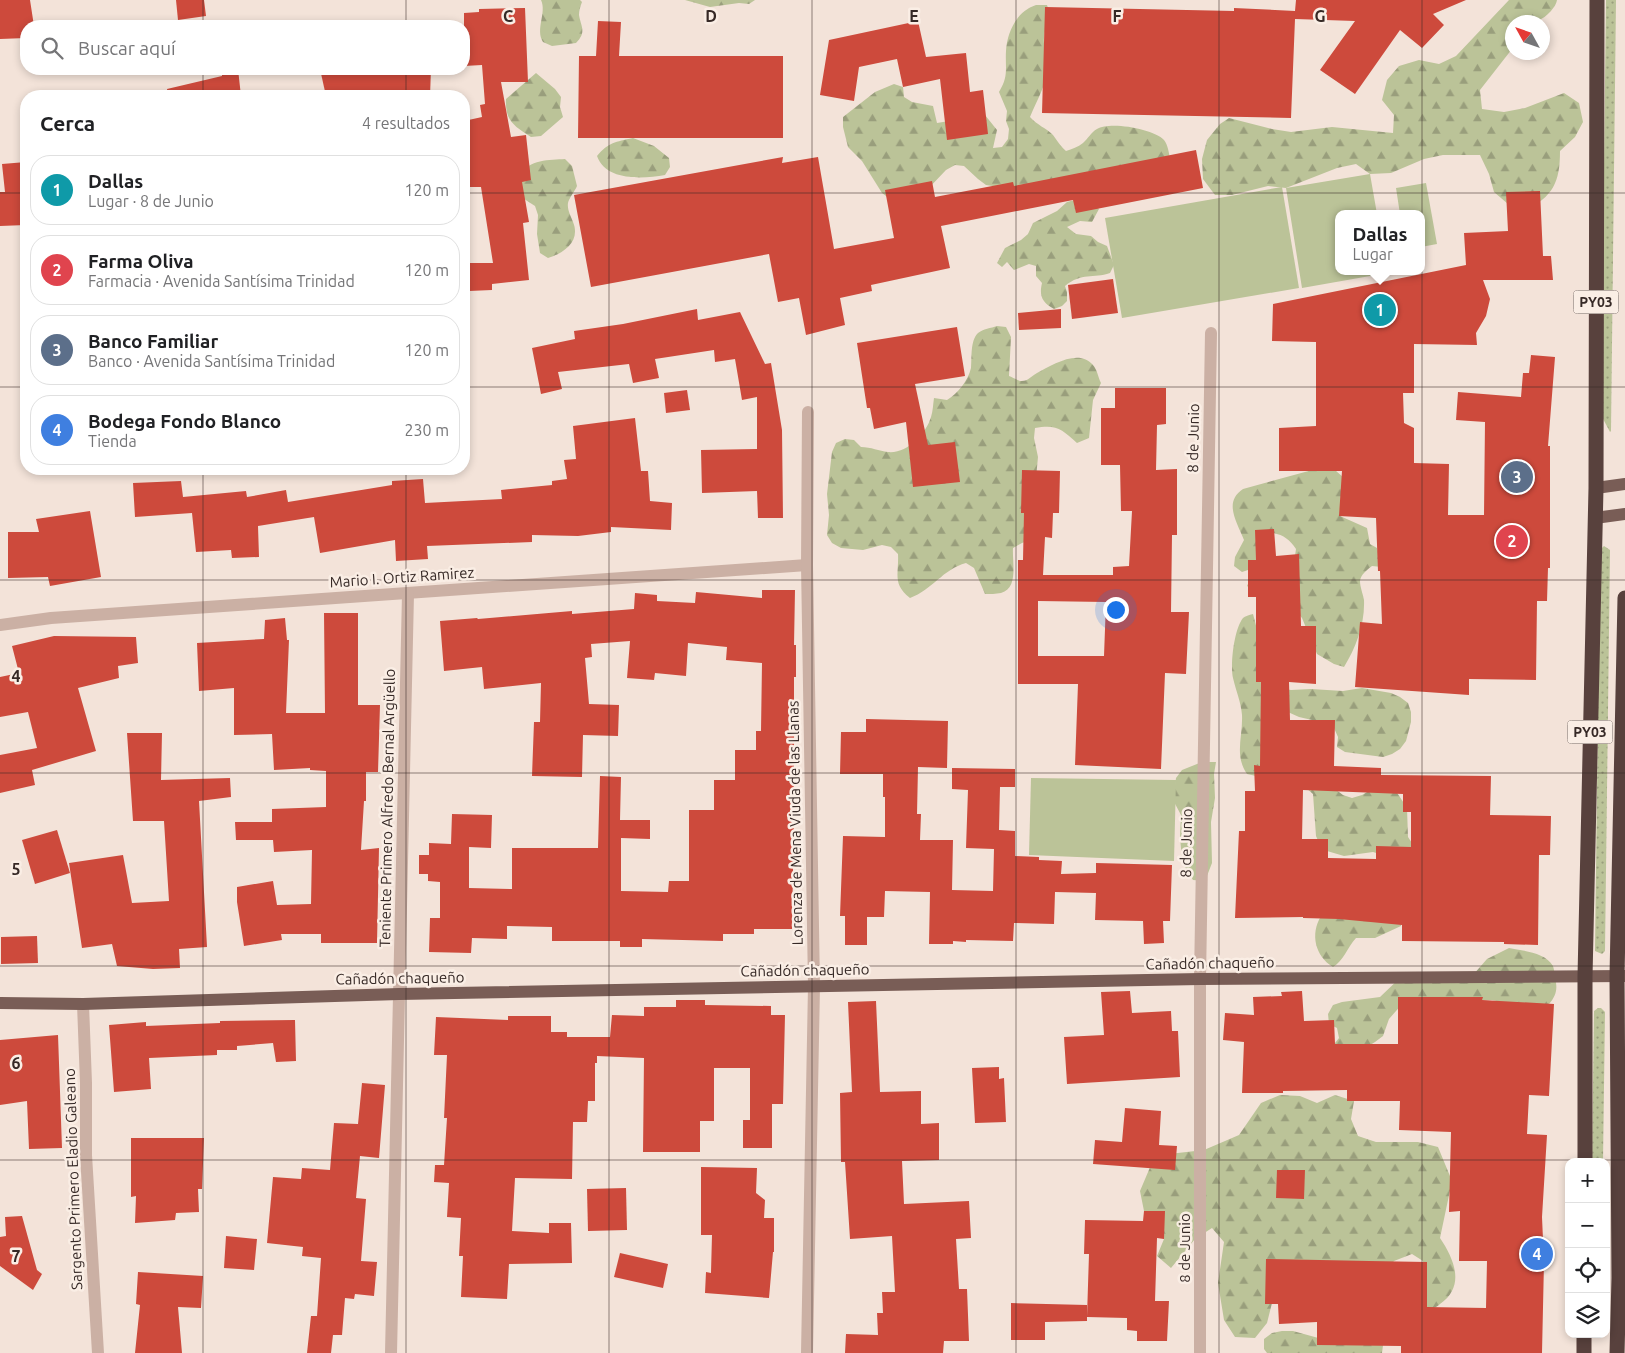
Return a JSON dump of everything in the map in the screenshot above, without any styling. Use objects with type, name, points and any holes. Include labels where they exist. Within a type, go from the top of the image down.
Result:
[{"type":"highway","name":"PY03","points":[[1585,1158],[1584,977],[1596,488],[1597,0]]},
{"type":"highway","name":"PY03","points":[[1618,1353],[1612,1316],[1625,598]]},
{"type":"highway","points":[[1584,1338],[1584,1353]]},
{"type":"main road","points":[[1596,488],[1625,484]]},
{"type":"main road","points":[[1595,518],[1625,514]]},
{"type":"main road","name":"Cañadón chaqueño","points":[[0,1003],[83,1004],[399,994],[1200,978],[1617,976]]},
{"type":"street","name":"8 de Junio","points":[[1200,1353],[1200,978],[1210,333]]},
{"type":"street","name":"Lorenza de Mena Viuda de las Llanas","points":[[807,1353],[814,986],[807,565],[808,412]]},
{"type":"street","name":"Mario I. Ortiz Ramirez","points":[[0,625],[51,618],[807,565]]},
{"type":"street","name":"Teniente Primero Alfredo Bernal Argüello","points":[[391,1353],[408,594]]},
{"type":"street","name":"Sargento Primero Eladio Galeano","points":[[83,1004],[86,1156],[98,1353]]},
{"type":"green space","points":[[541,0],[580,0],[582,2],[579,15],[582,32],[576,43],[552,46],[543,42],[540,32],[543,10]]},
{"type":"green space","points":[[685,0],[755,0],[749,4],[739,3],[710,7]]},
{"type":"green space","points":[[1509,0],[1557,0],[1551,11],[1546,15],[1505,15],[1505,58],[1480,90],[1482,109],[1504,112],[1525,108],[1564,93],[1579,103],[1583,122],[1575,137],[1560,151],[1560,162],[1553,187],[1542,200],[1525,211],[1508,204],[1494,192],[1489,174],[1480,155],[1443,155],[1424,159],[1391,173],[1370,174],[1356,164],[1337,168],[1286,188],[1268,186],[1232,195],[1215,195],[1203,179],[1202,159],[1207,140],[1220,124],[1229,118],[1291,132],[1332,127],[1393,133],[1394,115],[1382,100],[1387,80],[1399,66],[1419,60],[1439,64],[1456,56]]},
{"type":"green space","points":[[1606,0],[1616,0],[1610,432],[1601,415]]},
{"type":"green space","points":[[1036,5],[1047,5],[1048,10],[1049,18],[1044,41],[1048,68],[1042,90],[1030,117],[1053,135],[1066,151],[1081,144],[1097,129],[1121,126],[1132,127],[1159,136],[1166,144],[1170,159],[1006,188],[986,185],[964,166],[955,165],[946,170],[927,190],[890,199],[882,193],[862,161],[848,147],[843,127],[843,117],[875,92],[894,84],[903,87],[904,97],[912,102],[933,106],[937,123],[985,115],[997,130],[993,148],[1002,147],[1008,139],[1009,129],[1006,121],[1007,111],[999,92],[1006,72],[1008,37],[1018,17]]},
{"type":"green space","points":[[536,73],[555,89],[561,97],[560,107],[563,117],[541,136],[531,137],[520,130],[509,118],[506,99]]},
{"type":"green space","points":[[633,138],[654,146],[669,158],[670,167],[665,175],[646,177],[626,176],[608,170],[602,164],[597,156],[605,148],[617,142]]},
{"type":"green space","points":[[565,159],[572,166],[577,186],[568,203],[575,235],[570,245],[560,253],[548,258],[540,253],[537,234],[538,215],[535,206],[518,195],[519,179],[524,170],[534,163]]},
{"type":"green space","points":[[1370,174],[1376,210],[1335,210],[1335,275],[1376,275],[1302,288],[1286,188]]},
{"type":"green space","points":[[1426,183],[1437,244],[1425,246],[1425,210],[1399,210],[1396,188]]},
{"type":"green space","points":[[1282,187],[1299,288],[1122,318],[1105,218]]},
{"type":"green space","points":[[1082,198],[1091,200],[1099,209],[1092,222],[1080,221],[1067,227],[1076,234],[1091,236],[1107,246],[1114,265],[1110,273],[1082,277],[1065,286],[1067,301],[1062,306],[1054,309],[1042,298],[1042,283],[1036,276],[1036,266],[1029,264],[1014,270],[1007,262],[1002,267],[997,263],[1005,248],[1028,234],[1033,223],[1057,211],[1067,202]]},
{"type":"green space","points":[[997,326],[1006,327],[1011,337],[1009,376],[1019,381],[1025,381],[1050,366],[1073,358],[1087,360],[1093,365],[1101,383],[1093,400],[1089,438],[1077,443],[1067,434],[1054,427],[1035,428],[1034,438],[1038,457],[1030,540],[1013,548],[1013,574],[1007,590],[1001,593],[985,594],[974,568],[966,563],[951,570],[925,590],[910,598],[904,593],[899,583],[897,573],[898,554],[891,547],[882,545],[863,550],[841,548],[832,543],[827,535],[829,515],[827,494],[832,452],[836,443],[845,439],[854,440],[861,447],[888,452],[902,450],[915,442],[925,430],[932,415],[934,398],[947,400],[965,382],[970,373],[975,336],[982,330]]},
{"type":"green space","points":[[1326,468],[1336,471],[1343,477],[1340,516],[1367,528],[1370,544],[1377,548],[1382,567],[1372,566],[1364,572],[1360,581],[1364,600],[1363,618],[1356,643],[1344,667],[1334,664],[1317,654],[1302,618],[1296,611],[1251,594],[1247,585],[1254,580],[1293,569],[1296,549],[1289,541],[1273,533],[1251,569],[1242,572],[1234,566],[1235,557],[1244,540],[1233,513],[1234,500],[1237,494],[1243,489]]},
{"type":"green space","points":[[1604,546],[1610,550],[1605,951],[1602,954],[1595,951],[1600,550]]},
{"type":"green space","points":[[1253,614],[1272,687],[1291,690],[1343,691],[1362,688],[1391,693],[1400,697],[1408,703],[1411,712],[1411,722],[1406,741],[1400,749],[1383,757],[1345,752],[1337,747],[1338,737],[1334,728],[1325,723],[1299,717],[1279,708],[1268,766],[1256,776],[1247,774],[1243,767],[1240,753],[1242,715],[1233,678],[1232,665],[1237,630],[1244,617]]},
{"type":"green space","points":[[1202,762],[1216,762],[1214,774],[1215,798],[1211,822],[1212,863],[1205,881],[1193,880],[1182,860],[1181,815],[1173,800],[1176,778],[1182,770]]},
{"type":"green space","points":[[1031,778],[1176,780],[1174,861],[1029,855]]},
{"type":"green space","points":[[1379,785],[1396,791],[1407,808],[1408,837],[1414,846],[1422,852],[1383,855],[1373,852],[1344,856],[1327,851],[1320,845],[1316,836],[1313,794],[1306,788],[1335,789],[1343,795],[1352,798],[1362,795]]},
{"type":"green space","points":[[1321,916],[1401,921],[1401,926],[1375,938],[1356,938],[1340,961],[1333,967],[1322,957],[1316,944],[1316,930]]},
{"type":"green space","points":[[1509,948],[1539,955],[1553,966],[1556,989],[1555,995],[1549,1004],[1511,1004],[1492,1000],[1403,1003],[1389,1019],[1383,1036],[1375,1042],[1367,1047],[1327,1053],[1339,1038],[1337,1028],[1329,1024],[1328,1014],[1333,1005],[1380,997],[1403,975],[1473,975],[1487,959]]},
{"type":"green space","points":[[1601,1008],[1605,1012],[1603,1158],[1592,1158],[1594,1011]]},
{"type":"green space","points":[[1280,1095],[1300,1096],[1317,1103],[1335,1095],[1354,1101],[1351,1119],[1358,1136],[1376,1142],[1418,1142],[1438,1147],[1452,1181],[1440,1238],[1453,1263],[1455,1281],[1448,1297],[1438,1305],[1422,1312],[1423,1261],[1412,1254],[1394,1261],[1382,1275],[1276,1287],[1267,1323],[1255,1338],[1235,1337],[1224,1320],[1218,1283],[1224,1242],[1212,1228],[1195,1239],[1171,1268],[1157,1256],[1164,1239],[1161,1218],[1144,1211],[1140,1191],[1151,1165],[1169,1154],[1204,1150],[1239,1135],[1261,1103]]},
{"type":"green space","points":[[1293,1331],[1322,1339],[1384,1338],[1382,1353],[1267,1353],[1264,1349],[1264,1339],[1272,1333]]},
{"type":"building","points":[[0,0],[30,0],[33,20],[20,20],[20,38],[0,39]]},
{"type":"building","points":[[176,0],[204,0],[206,16],[178,20]]},
{"type":"building","points":[[1296,0],[1466,0],[1433,14],[1444,25],[1422,48],[1400,30],[1355,94],[1320,70],[1355,21],[1295,19],[1291,118],[1042,113],[1045,7],[1234,11],[1234,8],[1295,11]]},
{"type":"building","points":[[525,8],[528,82],[501,82],[511,137],[526,135],[531,180],[522,182],[529,222],[523,223],[529,280],[492,284],[492,290],[470,291],[470,263],[493,263],[481,187],[470,187],[470,120],[482,117],[480,105],[485,104],[482,65],[470,66],[470,20],[464,20],[464,13],[479,12],[479,9]]},
{"type":"building","points":[[598,21],[621,22],[619,56],[783,56],[783,138],[578,138],[579,56],[596,56]]},
{"type":"building","points":[[918,21],[926,57],[966,53],[970,92],[983,90],[988,134],[947,140],[940,79],[903,87],[897,59],[859,67],[854,101],[820,95],[829,40]]},
{"type":"building","points":[[239,75],[240,90],[167,90],[167,89],[222,76]]},
{"type":"building","points":[[321,75],[431,75],[430,90],[325,90]]},
{"type":"building","points":[[1196,150],[1203,188],[1076,213],[1073,200],[941,226],[950,268],[871,285],[872,291],[840,298],[845,325],[806,335],[799,298],[778,302],[769,254],[591,287],[574,195],[783,157],[782,163],[818,157],[834,249],[894,238],[885,190],[932,181],[935,197],[1013,182],[1014,186]]},
{"type":"building","points":[[20,162],[20,225],[0,226],[0,192],[5,192],[2,164]]},
{"type":"building","points":[[1540,191],[1543,256],[1551,256],[1553,280],[1483,280],[1490,299],[1486,316],[1476,333],[1477,345],[1414,344],[1414,393],[1403,393],[1404,423],[1414,428],[1414,463],[1449,464],[1448,515],[1484,515],[1485,422],[1456,420],[1458,392],[1521,397],[1523,373],[1529,373],[1531,355],[1555,357],[1548,446],[1550,446],[1550,568],[1548,568],[1547,601],[1537,601],[1536,680],[1469,679],[1469,695],[1355,687],[1360,622],[1382,624],[1376,518],[1339,516],[1342,471],[1279,471],[1279,428],[1316,426],[1316,342],[1272,341],[1273,304],[1417,275],[1425,275],[1425,273],[1466,265],[1464,233],[1508,231],[1506,192]]},
{"type":"building","points":[[1113,279],[1118,313],[1072,319],[1068,285]]},
{"type":"building","points":[[697,309],[698,320],[740,312],[765,364],[771,363],[782,430],[783,518],[758,518],[757,491],[702,493],[701,450],[757,449],[757,397],[742,400],[735,359],[715,362],[714,350],[655,359],[659,378],[633,383],[629,364],[558,372],[562,389],[541,394],[532,348],[575,339],[574,331],[623,324]]},
{"type":"building","points":[[1061,309],[1061,328],[1019,330],[1018,313]]},
{"type":"building","points":[[957,327],[965,376],[915,384],[928,445],[955,442],[960,482],[913,487],[906,422],[874,429],[870,408],[867,408],[857,343]]},
{"type":"building","points":[[1115,388],[1166,388],[1166,424],[1157,425],[1156,470],[1177,469],[1177,535],[1172,535],[1171,612],[1189,612],[1186,674],[1165,673],[1161,769],[1075,765],[1078,684],[1018,684],[1018,560],[1023,560],[1024,513],[1021,513],[1022,470],[1060,471],[1059,513],[1053,513],[1052,538],[1045,537],[1043,575],[1113,575],[1113,567],[1129,566],[1132,511],[1121,511],[1120,465],[1101,465],[1101,408],[1115,408]],"holes":[[[1038,601],[1106,602],[1104,656],[1038,656]]]},
{"type":"building","points":[[687,390],[690,410],[666,413],[664,393]]},
{"type":"building","points":[[635,418],[641,471],[648,471],[650,501],[672,503],[671,530],[611,527],[611,532],[578,536],[532,535],[532,542],[427,546],[428,559],[396,561],[395,540],[320,553],[314,517],[258,526],[259,557],[232,558],[231,550],[196,552],[192,513],[135,517],[133,483],[181,481],[183,497],[246,491],[247,497],[286,490],[288,502],[392,485],[392,481],[423,479],[425,503],[502,499],[501,490],[552,485],[552,481],[567,479],[564,460],[576,459],[573,426]]},
{"type":"building","points":[[90,511],[101,577],[50,586],[48,577],[8,578],[8,532],[39,532],[36,519]]},
{"type":"building","points":[[1274,529],[1276,556],[1299,554],[1301,626],[1316,626],[1316,684],[1289,682],[1290,720],[1335,720],[1334,766],[1381,768],[1381,775],[1491,776],[1490,815],[1551,816],[1550,855],[1539,855],[1538,945],[1504,944],[1504,942],[1402,941],[1402,925],[1339,919],[1303,917],[1235,918],[1239,831],[1245,831],[1245,791],[1255,791],[1254,765],[1260,766],[1261,682],[1256,682],[1256,597],[1248,597],[1248,560],[1256,560],[1255,530]],"holes":[[[1303,790],[1403,794],[1403,812],[1411,812],[1411,847],[1376,846],[1376,859],[1328,858],[1328,839],[1302,839]]]},
{"type":"building","points":[[762,590],[795,590],[794,645],[796,645],[796,677],[794,677],[792,929],[754,929],[754,934],[723,934],[723,941],[642,939],[642,947],[620,947],[620,941],[552,941],[552,927],[507,926],[507,939],[472,938],[471,953],[429,952],[430,918],[440,918],[440,882],[428,881],[428,874],[419,874],[419,855],[429,855],[429,843],[451,844],[452,814],[492,815],[491,848],[469,847],[469,888],[512,889],[512,848],[598,848],[600,776],[621,777],[620,820],[650,820],[650,839],[621,838],[621,891],[668,892],[669,881],[689,881],[689,810],[714,810],[714,780],[735,780],[735,750],[756,750],[756,731],[761,731],[762,663],[726,660],[727,647],[688,643],[686,676],[655,673],[654,680],[627,678],[630,641],[591,644],[592,657],[585,658],[589,704],[619,705],[618,736],[583,735],[582,777],[532,776],[534,722],[540,722],[541,683],[484,689],[482,667],[444,671],[440,621],[572,611],[572,614],[634,609],[635,593],[657,595],[657,601],[695,603],[696,592],[762,598]]},
{"type":"building","points":[[324,613],[358,613],[358,705],[380,705],[378,772],[366,772],[366,801],[364,801],[361,850],[379,848],[377,943],[321,943],[321,934],[281,934],[282,940],[244,946],[237,902],[237,887],[273,881],[277,905],[311,904],[312,850],[274,852],[273,840],[236,840],[235,822],[272,822],[272,809],[326,807],[326,771],[310,770],[310,768],[274,770],[272,734],[234,735],[234,688],[199,691],[197,643],[264,639],[265,620],[285,618],[287,640],[289,640],[286,713],[325,713]]},
{"type":"building","points":[[54,636],[136,637],[138,663],[118,666],[119,678],[78,688],[96,751],[32,770],[35,785],[0,793],[0,755],[37,748],[28,712],[0,717],[0,677],[19,673],[12,646]]},
{"type":"building","points":[[866,719],[948,721],[947,768],[918,767],[917,814],[921,814],[920,840],[953,840],[952,890],[993,891],[994,849],[966,848],[968,790],[952,789],[952,768],[1015,769],[1015,787],[1000,787],[999,830],[1015,831],[1015,856],[1039,857],[1039,860],[1062,861],[1061,874],[1096,873],[1096,863],[1172,865],[1170,921],[1163,921],[1164,943],[1144,944],[1143,921],[1095,920],[1096,893],[1055,892],[1054,924],[1014,923],[1013,941],[966,940],[966,942],[953,941],[953,944],[929,944],[930,892],[885,891],[884,917],[867,917],[867,945],[845,945],[845,916],[840,916],[843,836],[885,837],[883,774],[840,774],[841,732],[866,732]]},
{"type":"building","points":[[127,733],[162,733],[161,780],[230,778],[231,797],[199,801],[207,947],[179,949],[180,968],[153,969],[117,966],[112,944],[82,948],[69,863],[123,855],[132,903],[169,901],[164,821],[133,821]]},
{"type":"building","points":[[57,830],[70,873],[35,884],[22,840]]},
{"type":"building","points":[[37,936],[38,963],[1,964],[1,937]]},
{"type":"building","points":[[1130,991],[1132,1013],[1171,1011],[1172,1031],[1178,1031],[1180,1077],[1067,1084],[1064,1037],[1104,1035],[1101,992]]},
{"type":"building","points":[[1302,991],[1304,1021],[1334,1020],[1335,1044],[1398,1044],[1398,997],[1483,997],[1482,1000],[1554,1004],[1549,1096],[1529,1095],[1527,1134],[1547,1135],[1542,1217],[1544,1262],[1542,1353],[1401,1353],[1401,1346],[1317,1345],[1317,1322],[1279,1324],[1278,1304],[1265,1304],[1266,1259],[1427,1262],[1427,1307],[1486,1308],[1487,1261],[1459,1261],[1460,1211],[1449,1212],[1451,1132],[1399,1130],[1400,1101],[1347,1101],[1347,1090],[1242,1093],[1244,1042],[1223,1040],[1225,1013],[1254,1015],[1253,997],[1282,996],[1281,992]]},
{"type":"building","points":[[676,1000],[705,1000],[705,1005],[771,1006],[771,1015],[785,1015],[783,1104],[772,1104],[772,1148],[743,1148],[743,1120],[750,1120],[750,1068],[714,1068],[714,1121],[700,1121],[700,1152],[643,1152],[644,1058],[597,1056],[597,1063],[595,1063],[595,1101],[588,1101],[587,1122],[573,1122],[572,1179],[515,1178],[512,1231],[549,1233],[549,1223],[571,1223],[572,1263],[509,1264],[507,1299],[461,1297],[463,1256],[459,1256],[461,1218],[447,1217],[449,1183],[434,1182],[435,1165],[444,1165],[447,1118],[444,1118],[447,1055],[434,1055],[436,1017],[508,1020],[508,1016],[551,1016],[551,1032],[567,1032],[567,1037],[610,1037],[612,1015],[644,1016],[644,1007],[676,1007]]},
{"type":"building","points":[[876,1001],[880,1092],[921,1091],[921,1124],[939,1123],[939,1160],[902,1161],[904,1204],[969,1201],[971,1238],[956,1239],[959,1289],[967,1289],[969,1341],[944,1341],[943,1353],[845,1353],[846,1334],[878,1335],[877,1313],[883,1313],[882,1292],[895,1292],[892,1236],[850,1239],[845,1162],[841,1162],[840,1093],[852,1092],[848,1002]]},
{"type":"building","points":[[295,1020],[296,1061],[276,1062],[273,1043],[237,1046],[237,1050],[217,1050],[217,1055],[149,1058],[151,1089],[114,1092],[109,1025],[146,1022],[146,1026],[220,1023],[220,1021]]},
{"type":"building","points":[[58,1035],[62,1148],[29,1149],[27,1101],[0,1105],[0,1040]]},
{"type":"building","points":[[999,1067],[999,1079],[1004,1078],[1006,1122],[975,1123],[972,1068]]},
{"type":"building","points":[[362,1083],[385,1085],[379,1158],[360,1156],[356,1198],[366,1199],[361,1261],[377,1262],[374,1296],[355,1294],[354,1299],[345,1298],[342,1335],[333,1335],[331,1353],[307,1353],[311,1316],[317,1316],[321,1258],[302,1256],[303,1247],[267,1243],[273,1177],[301,1179],[302,1168],[330,1170],[334,1123],[358,1124]]},
{"type":"building","points":[[1125,1108],[1161,1111],[1159,1145],[1177,1146],[1175,1170],[1093,1164],[1095,1140],[1122,1142]]},
{"type":"building","points":[[131,1138],[204,1138],[202,1189],[198,1189],[199,1212],[176,1213],[175,1220],[135,1223],[136,1196],[131,1197]]},
{"type":"building","points":[[701,1167],[757,1168],[756,1193],[765,1200],[764,1218],[774,1218],[774,1252],[769,1298],[705,1293],[706,1272],[711,1273],[712,1235],[701,1235]]},
{"type":"building","points":[[1277,1170],[1305,1170],[1304,1199],[1276,1198]]},
{"type":"building","points":[[626,1188],[627,1230],[588,1231],[587,1189]]},
{"type":"building","points":[[1144,1211],[1165,1211],[1164,1239],[1157,1238],[1155,1301],[1169,1301],[1167,1341],[1137,1341],[1137,1331],[1127,1330],[1127,1318],[1087,1317],[1089,1254],[1084,1254],[1085,1220],[1143,1221]]},
{"type":"building","points":[[22,1216],[37,1270],[42,1274],[33,1290],[0,1266],[0,1237],[6,1236],[5,1217]]},
{"type":"building","points":[[226,1236],[257,1239],[254,1270],[224,1268]]},
{"type":"building","points":[[620,1253],[668,1264],[663,1288],[614,1277]]},
{"type":"building","points":[[138,1272],[203,1276],[201,1308],[178,1307],[182,1353],[135,1353],[140,1305],[136,1304]]},
{"type":"building","points":[[1011,1303],[1087,1305],[1087,1321],[1045,1322],[1045,1340],[1011,1340]]},
{"type":"place","name":"Dallas","points":[[1380,310]]},
{"type":"place","name":"Banco Familiar","points":[[1517,477]]},
{"type":"place","name":"Farma Oliva","points":[[1512,541]]},
{"type":"place","name":"Bodega Fondo Blanco","points":[[1537,1254]]}]
